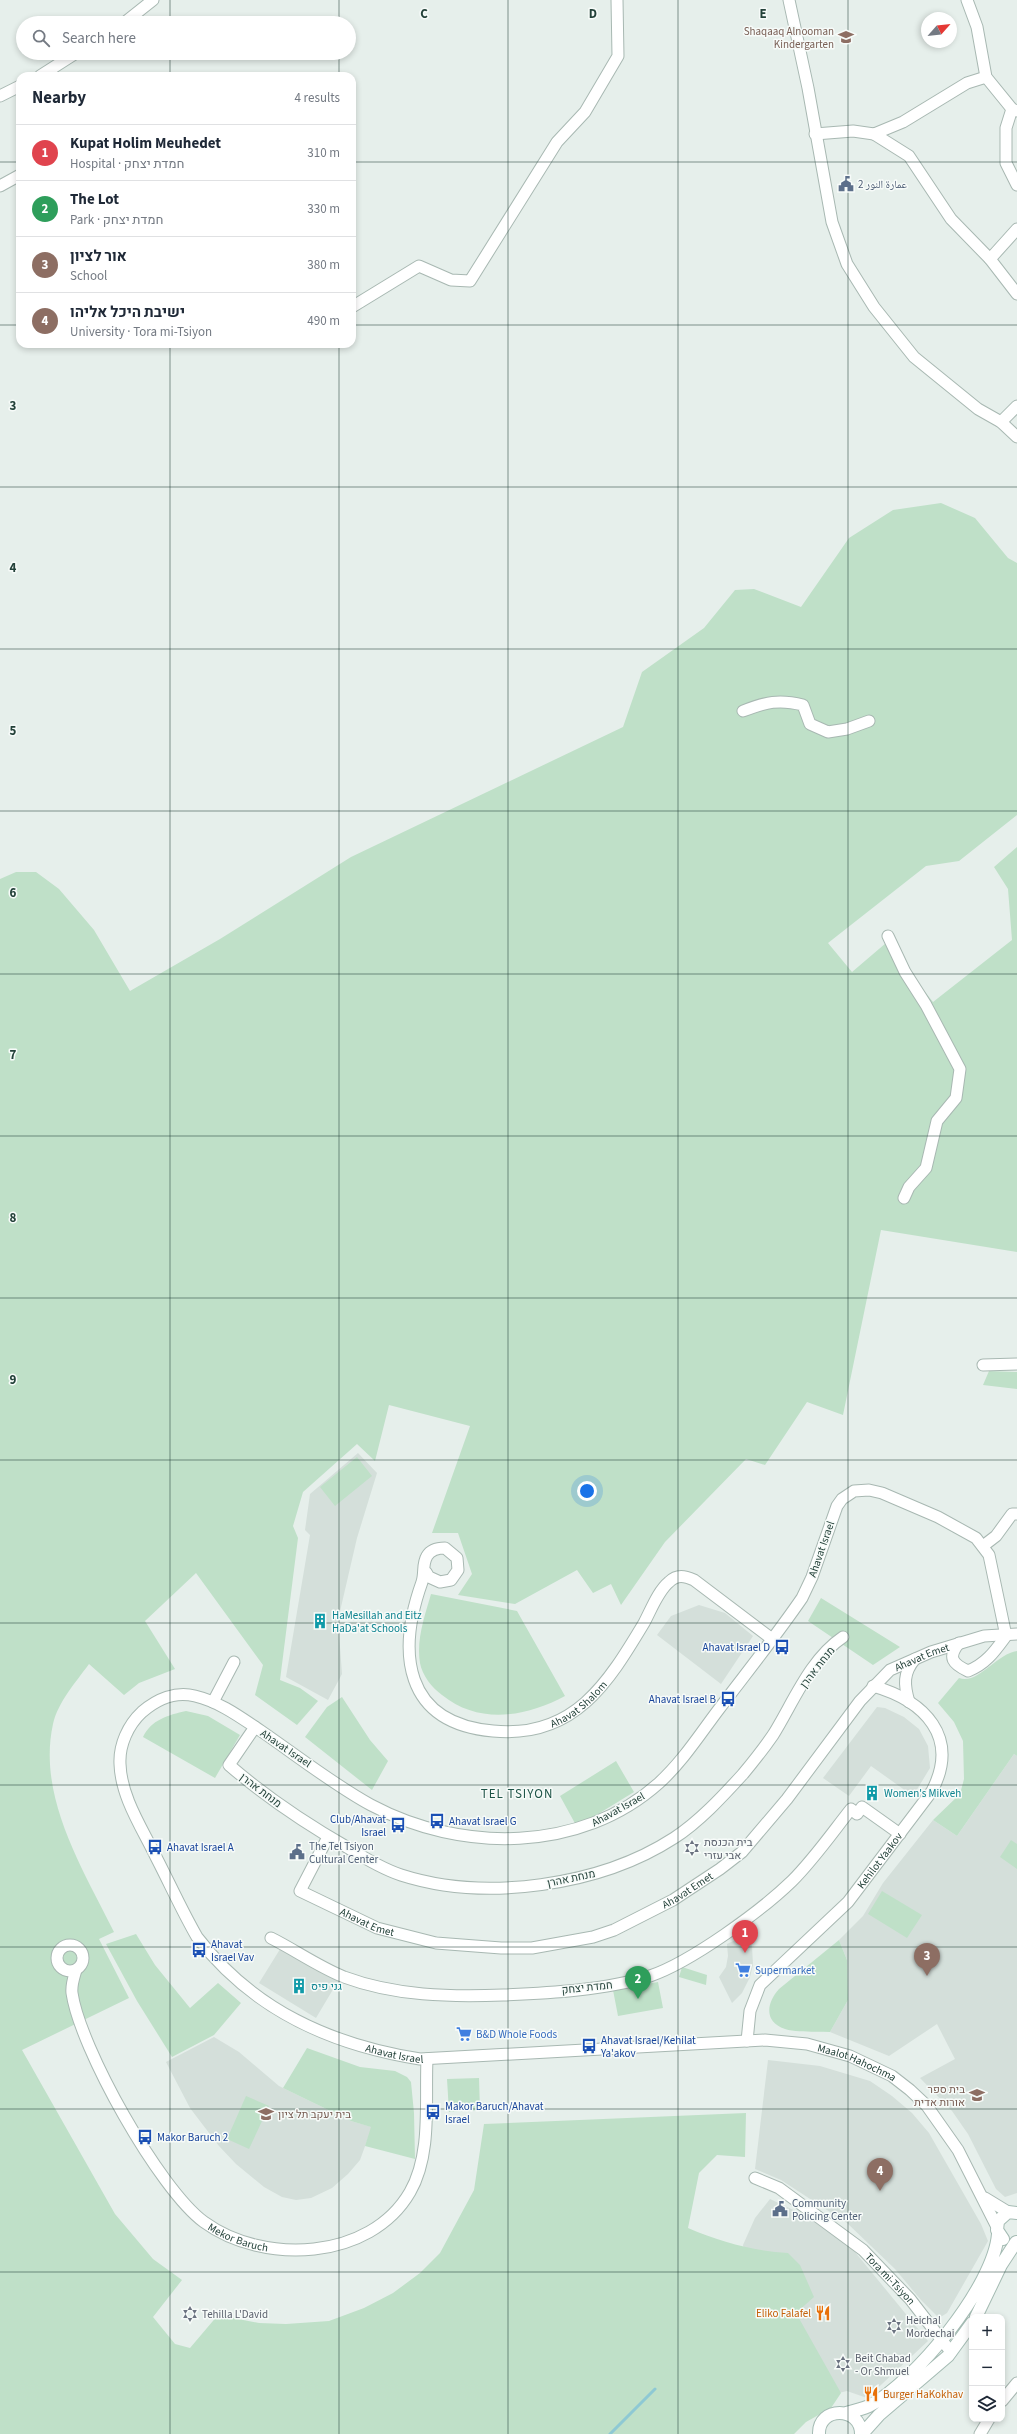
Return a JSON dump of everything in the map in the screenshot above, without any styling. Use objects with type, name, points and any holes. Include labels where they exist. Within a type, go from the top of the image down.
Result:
[{"type":"street","points":[[133,16],[153,0]]},
{"type":"street","points":[[356,305],[419,266],[451,280],[470,281],[557,142],[585,112],[618,56],[617,0]]},
{"type":"street","points":[[789,0],[808,88],[815,134],[832,222],[847,264],[874,307],[914,356],[978,409],[1001,422],[1017,437]]},
{"type":"street","points":[[967,0],[977,27],[986,77],[1014,110],[1006,128],[1006,163],[1017,185]]},
{"type":"street","points":[[46,72],[65,60]]},
{"type":"street","points":[[874,134],[903,122],[967,83],[986,77]]},
{"type":"street","points":[[0,96],[16,88]]},
{"type":"street","points":[[815,134],[853,131],[874,134],[909,156],[924,182],[951,218],[990,259],[1017,294]]},
{"type":"street","points":[[0,186],[16,177]]},
{"type":"street","points":[[990,259],[1017,230]]},
{"type":"street","points":[[1001,422],[1017,406]]},
{"type":"street","points":[[743,711],[762,703],[784,700],[803,704],[810,724],[828,732],[869,721]]},
{"type":"street","points":[[888,936],[905,972],[926,1005],[960,1069],[956,1098],[937,1121],[926,1168],[909,1188],[904,1198]]},
{"type":"street","points":[[982,1365],[1017,1364]]},
{"type":"street","name":"Ahavat Israel","points":[[747,2041],[427,2059],[367,2049],[315,2030],[270,2005],[231,1974],[210,1954],[197,1937],[128,1799],[120,1768],[119,1756],[128,1730],[137,1717],[158,1701],[180,1694],[193,1696],[224,1707],[369,1804],[412,1823],[441,1831],[499,1839],[549,1835],[575,1830],[605,1818],[629,1804],[660,1782],[692,1747],[805,1593],[837,1506],[842,1499],[854,1491],[869,1490],[912,1505],[965,1531],[983,1546],[989,1556],[993,1568],[1012,1635]]},
{"type":"street","points":[[983,1546],[996,1536],[1012,1514],[1017,1514]]},
{"type":"street","points":[[418,1595],[426,1572],[425,1561],[430,1552],[445,1548],[454,1554],[459,1564],[455,1575],[446,1582],[434,1581],[426,1572]]},
{"type":"street","name":"Ahavat Shalom","points":[[418,1595],[408,1646],[412,1674],[418,1689],[438,1712],[470,1728],[493,1732],[528,1730],[547,1725],[586,1704],[615,1672],[663,1590],[675,1577],[681,1576],[694,1580],[772,1639]]},
{"type":"street","points":[[418,1595],[434,1581]]},
{"type":"street","points":[[959,1643],[952,1651],[952,1658],[958,1666],[968,1671],[980,1666],[1012,1635]]},
{"type":"street","name":"Ahavat Emet","points":[[328,1837],[300,1891],[377,1928],[436,1943],[501,1948],[532,1948],[579,1940],[614,1930],[673,1900],[742,1852],[787,1799],[860,1701],[890,1670],[916,1658],[959,1643],[984,1636],[1012,1635]]},
{"type":"street","name":"מנחת אהרן","points":[[255,1727],[229,1765],[253,1786],[328,1837],[372,1862],[400,1875],[465,1887],[500,1888],[562,1881],[595,1873],[641,1856],[674,1838],[703,1814],[743,1774],[772,1736],[798,1692],[821,1658],[843,1637]]},
{"type":"street","points":[[909,1702],[905,1684],[906,1675],[908,1666],[916,1658]]},
{"type":"street","points":[[213,1702],[234,1662]]},
{"type":"street","name":"Kehilot Yaakov","points":[[747,2041],[750,2011],[760,1985],[848,1902],[932,1792],[938,1779],[944,1755],[941,1743],[933,1725],[909,1702],[892,1692],[873,1686]]},
{"type":"street","name":"חמדת יצחק","points":[[271,1938],[344,1977],[401,1991],[441,1997],[516,1994],[618,1984],[651,1975],[674,1964],[699,1950],[743,1920],[792,1881],[851,1809],[857,1814],[862,1808],[900,1834]]},
{"type":"street","points":[[63,1970],[71,1972],[76,1970],[82,1963],[83,1954],[77,1947],[69,1945],[61,1948],[57,1955],[58,1964],[63,1970],[72,1991]]},
{"type":"street","name":"Mekor Baruch","points":[[76,1970],[72,1991],[76,2012],[98,2065],[128,2120],[170,2188],[185,2205],[204,2222],[228,2238],[250,2245],[284,2250],[309,2250],[329,2247],[348,2241],[368,2231],[386,2219],[400,2205],[410,2192],[421,2164],[424,2141],[427,2059]]},
{"type":"street","name":"Maalot Hahochma","points":[[747,2041],[807,2044],[825,2048],[850,2056],[892,2076],[927,2106],[943,2127],[958,2150],[997,2230]]},
{"type":"street","name":"Tora mi-Tsiyon","points":[[755,2178],[779,2188],[817,2217],[845,2235],[878,2264],[951,2352]]},
{"type":"street","name":"Maalot Hahochma","points":[[980,2193],[1013,2212]]},
{"type":"street","points":[[818,2433],[820,2425],[829,2415],[835,2413],[846,2413],[869,2406],[888,2393],[942,2340],[971,2299],[986,2273],[993,2257],[1000,2217],[1013,2212]]},
{"type":"street","points":[[977,2314],[1001,2265],[1017,2242],[1006,2241],[997,2230]]},
{"type":"street","points":[[861,2434],[874,2420],[935,2368],[951,2352],[969,2327]]},
{"type":"street","points":[[1005,2398],[1017,2384]]},
{"type":"street","points":[[846,2413],[859,2424],[861,2434]]},
{"type":"street","points":[[980,2434],[987,2422]]},
{"type":"shaded area","points":[[358,1453],[377,1473],[357,1538],[338,1620],[342,1674],[328,1700],[286,1677],[310,1535],[305,1530],[310,1494]]},
{"type":"shaded area","points":[[699,1605],[725,1613],[753,1636],[721,1684],[657,1635],[671,1616]]},
{"type":"shaded area","points":[[877,1707],[885,1708],[904,1717],[919,1729],[928,1746],[930,1768],[913,1796],[871,1766],[849,1796],[823,1778]]},
{"type":"shaded area","points":[[1014,1754],[1017,1756],[1017,2193],[1005,2197],[996,2189],[968,2134],[952,2111],[920,2078],[955,2059],[937,2024],[889,2056],[830,2032],[848,2000],[847,1960],[839,1940],[863,1916],[883,1883],[933,1820],[957,1836]]},
{"type":"shaded area","points":[[746,1935],[752,1946],[753,1965],[750,1977],[742,1993],[732,2003],[719,1977],[726,1967],[728,1956],[727,1944]]},
{"type":"shaded area","points":[[282,1946],[338,1981],[316,2018],[259,1983]]},
{"type":"shaded area","name":"בית יעקב תל ציון","points":[[214,2037],[239,2052],[279,2086],[351,2121],[372,2127],[360,2160],[348,2174],[332,2188],[311,2198],[296,2200],[282,2197],[264,2187],[236,2164],[219,2146],[190,2108],[166,2062]]},
{"type":"shaded area","points":[[768,2060],[820,2066],[870,2081],[892,2096],[912,2113],[929,2133],[981,2224],[988,2241],[947,2313],[939,2318],[921,2300],[895,2269],[847,2223],[781,2180],[755,2169]]},
{"type":"shaded area","points":[[770,2199],[806,2216],[855,2252],[928,2341],[867,2398],[847,2391],[813,2399],[753,2299],[743,2245],[755,2218]]},
{"type":"green space","points":[[941,503],[975,518],[1008,558],[1017,563],[1017,815],[959,861],[926,866],[828,943],[852,972],[886,943],[933,1002],[1012,940],[1008,889],[994,867],[1017,847],[1017,1252],[881,1230],[843,1415],[807,1402],[765,1465],[746,1459],[665,1542],[621,1605],[611,1584],[593,1593],[577,1570],[515,1604],[458,1595],[472,1574],[458,1533],[432,1533],[470,1426],[389,1405],[375,1461],[357,1444],[303,1492],[293,1526],[298,1538],[280,1680],[300,1688],[318,1701],[297,1725],[255,1695],[263,1665],[196,1573],[145,1621],[175,1669],[139,1683],[124,1695],[89,1664],[63,1700],[55,1716],[53,1724],[50,1751],[51,1778],[57,1805],[66,1832],[89,1883],[114,1932],[99,1939],[129,1998],[22,2050],[115,2214],[153,2259],[182,2280],[153,2317],[175,2344],[190,2348],[218,2315],[259,2323],[286,2324],[329,2321],[364,2308],[393,2293],[420,2273],[440,2253],[474,2190],[484,2124],[746,2113],[745,2157],[717,2155],[699,2173],[688,2228],[713,2238],[737,2245],[788,2253],[800,2265],[814,2297],[796,2313],[841,2393],[831,2408],[806,2422],[794,2434],[0,2434],[0,879],[16,872],[36,872],[59,889],[94,930],[130,991],[220,939],[351,857],[623,727],[642,672],[704,628],[735,590],[754,589],[801,607],[849,538],[893,510]]},
{"type":"green space","points":[[989,1371],[1017,1372],[1017,1389],[983,1385]]},
{"type":"green space","points":[[357,1457],[372,1476],[335,1506],[320,1487]]},
{"type":"green space","points":[[431,1594],[517,1611],[565,1696],[535,1709],[503,1715],[471,1711],[456,1705],[442,1695],[428,1681],[421,1668],[419,1654],[420,1637]]},
{"type":"green space","points":[[821,1598],[900,1647],[873,1665],[808,1621]]},
{"type":"green space","points":[[1017,1651],[1017,1756],[1014,1754],[957,1836],[933,1820],[960,1794],[964,1779],[963,1741],[954,1722],[938,1703],[959,1678],[966,1679],[973,1677],[1002,1657]]},
{"type":"green space","points":[[342,1697],[370,1740],[388,1761],[372,1790],[305,1737],[327,1707]]},
{"type":"green space","points":[[186,1711],[208,1716],[240,1735],[215,1778],[143,1737],[146,1731],[155,1722],[173,1714]]},
{"type":"green space","points":[[616,1761],[634,1792],[577,1827],[560,1796]]},
{"type":"green space","points":[[1011,1840],[1017,1844],[1017,1869],[1000,1857]]},
{"type":"green space","points":[[882,1891],[922,1915],[907,1938],[868,1914]]},
{"type":"green space","points":[[136,1934],[155,1965],[190,2008],[218,1983],[241,2003],[214,2035],[172,2057],[137,2001],[106,1944]]},
{"type":"green space","points":[[839,1940],[847,1960],[848,2000],[830,2032],[796,2031],[778,2026],[770,2017],[769,2011],[775,1994],[779,1989]]},
{"type":"green space","points":[[682,1967],[707,1975],[706,1985],[679,1977]]},
{"type":"green space","points":[[658,1982],[663,2008],[618,2016],[613,1990]]},
{"type":"green space","points":[[307,2048],[360,2067],[395,2071],[407,2077],[411,2082],[414,2113],[415,2159],[365,2146],[371,2127],[351,2121],[283,2088]]},
{"type":"green space","points":[[479,2078],[480,2110],[449,2112],[447,2079]]},
{"type":"green space","points":[[246,2096],[269,2106],[249,2149],[227,2139]]},
{"type":"waterway","points":[[610,2434],[655,2389]]},
{"type":"place","name":"Shaqaaq Alnooman Kindergarten","points":[[846,37]]},
{"type":"place","name":"عمارة النور 2","points":[[846,184]]},
{"type":"place","name":"HaMesillah and Eitz HaDa'at Schools","points":[[320,1621]]},
{"type":"place","name":"Ahavat Israel D","points":[[782,1647]]},
{"type":"place","name":"Ahavat Israel B","points":[[728,1699]]},
{"type":"place","name":"Women's Mikveh","points":[[872,1793]]},
{"type":"place","name":"Ahavat Israel G","points":[[437,1821]]},
{"type":"place","name":"Club/Ahavat Israel","points":[[398,1825]]},
{"type":"place","name":"Ahavat Israel A","points":[[155,1847]]},
{"type":"place","name":"בית הכנסת אבי עזרי","points":[[692,1848]]},
{"type":"place","name":"The Tel Tsiyon Cultural Center","points":[[297,1852]]},
{"type":"place","name":"Ahavat Israel Vav","points":[[199,1950]]},
{"type":"place","name":"Kupat Holim Meuhedet","points":[[745,1953]]},
{"type":"place","name":"Supermarket","points":[[743,1970]]},
{"type":"place","name":"אור לציון","points":[[927,1976]]},
{"type":"place","name":"גני פיס","points":[[299,1986]]},
{"type":"place","name":"The Lot","points":[[638,1999]]},
{"type":"place","name":"B&D Whole Foods","points":[[464,2034]]},
{"type":"place","name":"Ahavat Israel/Kehilat Ya'akov","points":[[589,2046]]},
{"type":"place","name":"בית ספר אורות אדית","points":[[977,2095]]},
{"type":"place","name":"Makor Baruch/Ahavat Israel","points":[[433,2112]]},
{"type":"place","name":"בית יעקב תל ציון","points":[[266,2114]]},
{"type":"place","name":"Makor Baruch 2","points":[[145,2137]]},
{"type":"place","name":"ישיבת היכל אליהו","points":[[880,2191]]},
{"type":"place","name":"Community Policing Center","points":[[780,2209]]},
{"type":"place","name":"Eliko Falafel","points":[[823,2313]]},
{"type":"place","name":"Tehilla L'David","points":[[190,2314]]},
{"type":"place","name":"Heichal Mordechai","points":[[894,2326]]},
{"type":"place","name":"Beit Chabad - Or Shmuel","points":[[843,2364]]},
{"type":"place","name":"Burger HaKokhav","points":[[871,2394]]},
{"type":"district","name":"TEL TSIYON","points":[[517,1793]]}]
